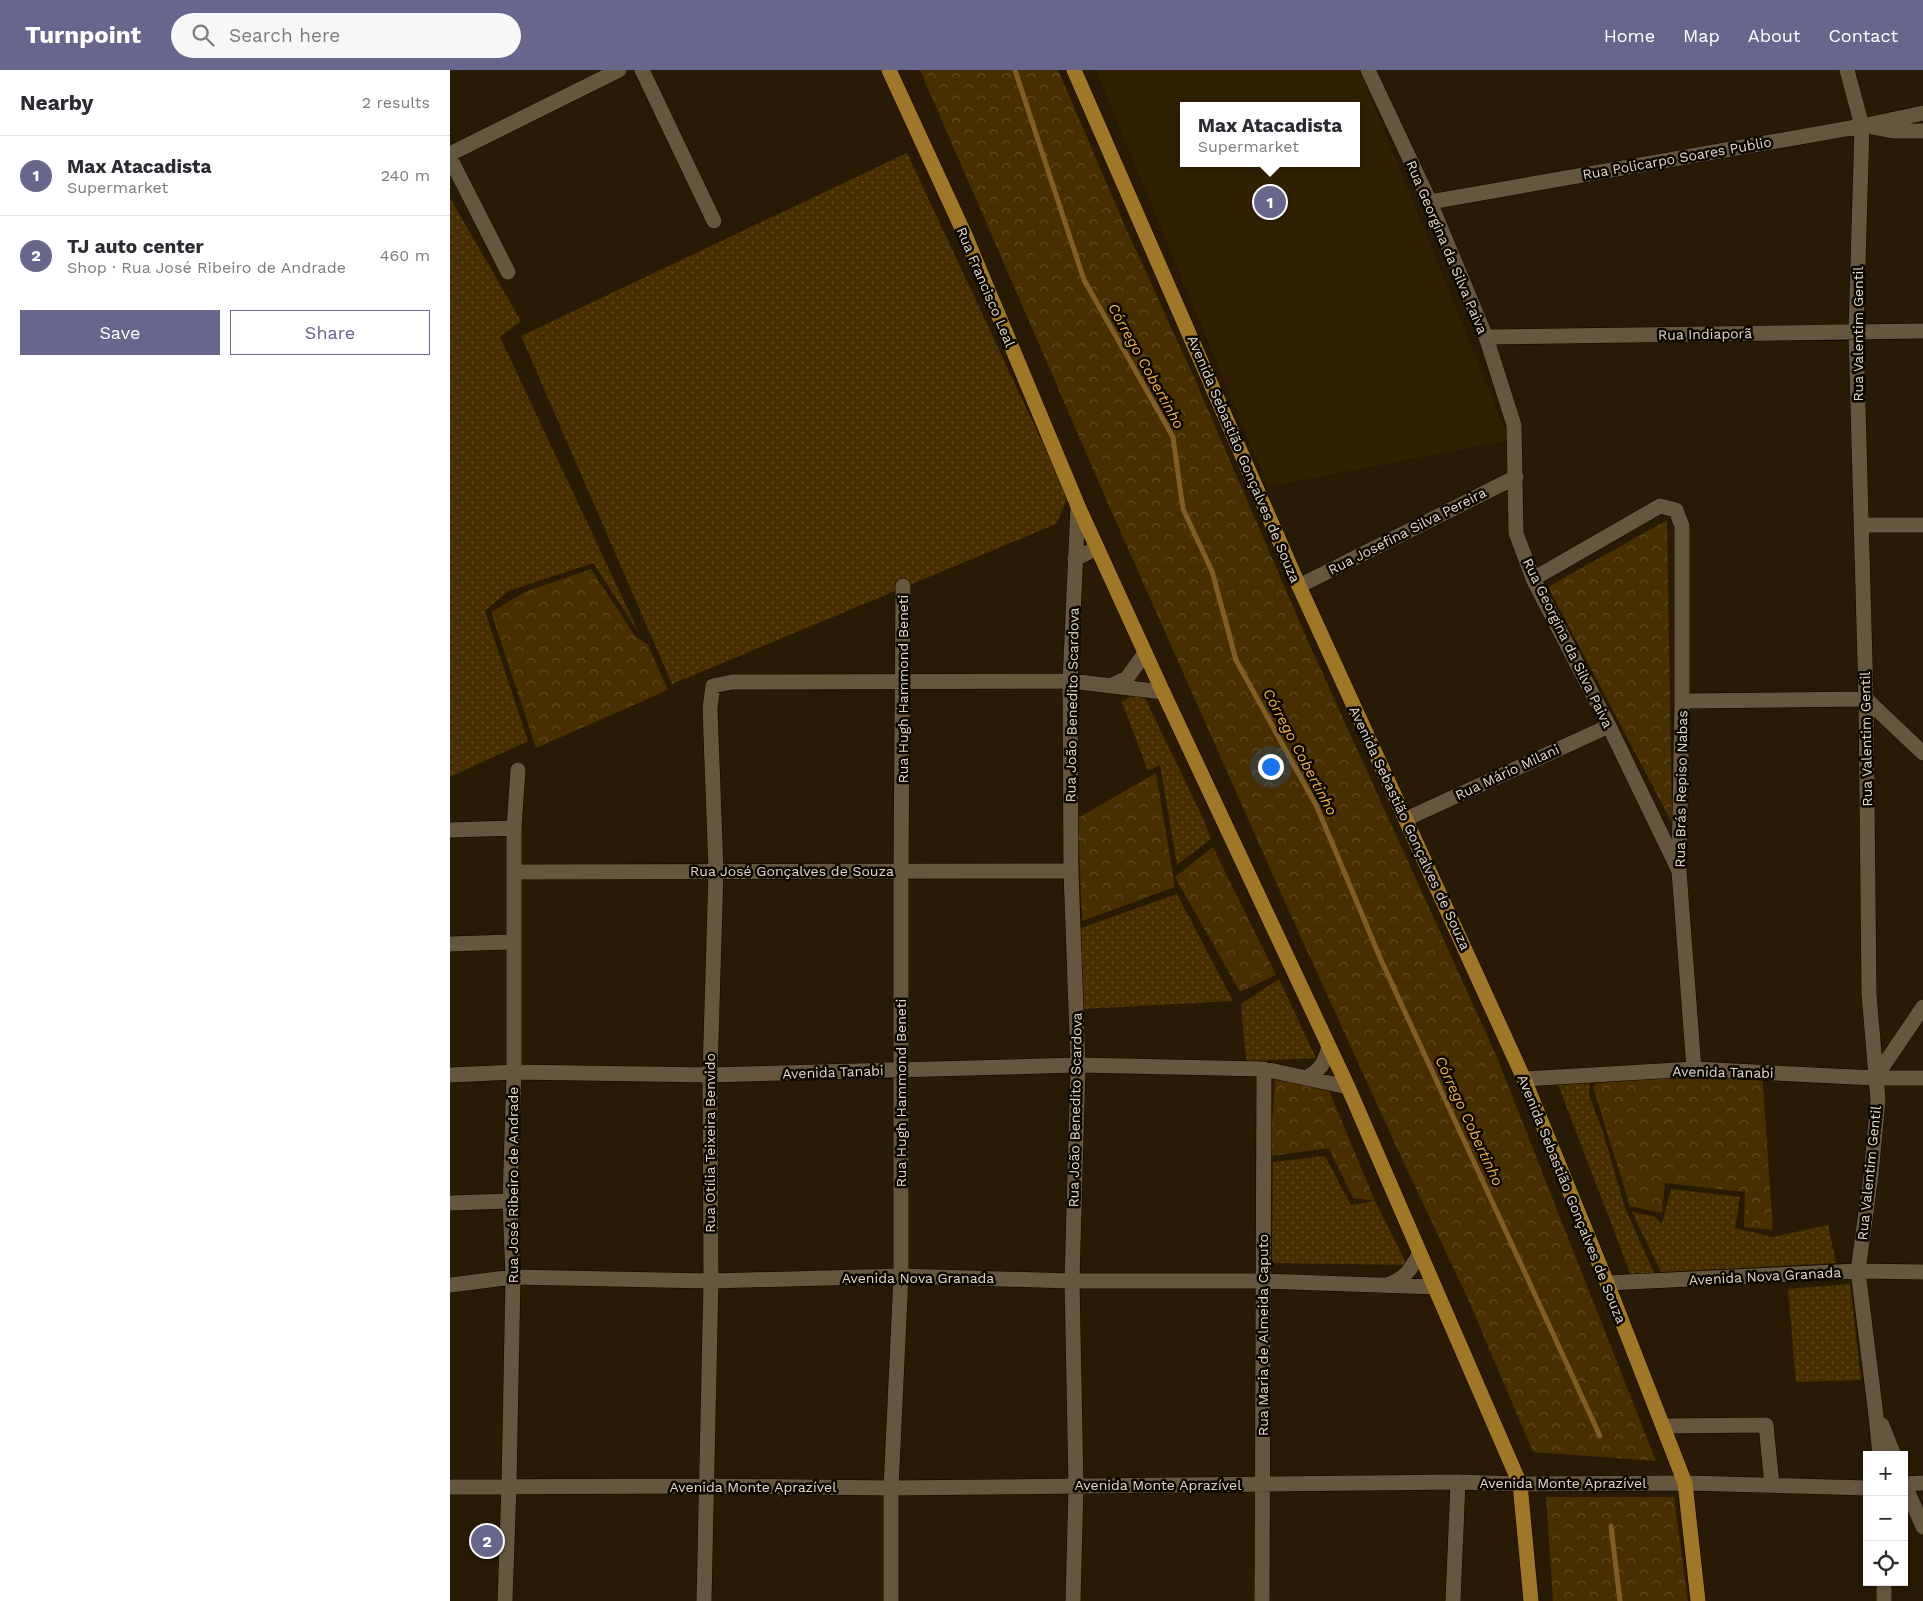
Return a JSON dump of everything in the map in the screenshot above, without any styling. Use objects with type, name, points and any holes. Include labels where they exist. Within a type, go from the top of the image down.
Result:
[{"type":"main road","name":"Rua Francisco Leal","points":[[889,70],[965,235],[1078,506]]},
{"type":"main road","name":"Avenida Sebastião Gonçalves de Souza","points":[[1074,70],[1299,586],[1524,1079],[1607,1283],[1685,1483],[1698,1601]]},
{"type":"main road","points":[[1078,506],[1162,692],[1348,1087],[1520,1484],[1531,1601]]},
{"type":"street","points":[[508,272],[450,156],[619,70]]},
{"type":"street","points":[[642,70],[714,221]]},
{"type":"street","name":"Rua Georgina da Silva Paiva","points":[[1368,70],[1430,202],[1486,337],[1514,425],[1516,533],[1533,579],[1609,726],[1679,871]]},
{"type":"street","name":"Rua Valentim Gentil","points":[[1847,70],[1862,126],[1856,332],[1866,699],[1869,994],[1878,1100],[1871,1175],[1858,1271],[1876,1407],[1880,1451]]},
{"type":"street","name":"Rua Policarpo Soares Publio","points":[[1430,202],[1862,126],[1923,113]]},
{"type":"street","points":[[1862,126],[1923,131]]},
{"type":"street","name":"Rua Indiaporã","points":[[1486,337],[1923,331]]},
{"type":"street","name":"Rua Josefina Silva Pereira","points":[[1299,586],[1516,477]]},
{"type":"street","name":"Rua João Benedito Scardova","points":[[1073,1601],[1076,1486],[1072,1281],[1078,1065],[1071,871],[1070,681],[1074,559],[1078,506]]},
{"type":"street","name":"Rua Brás Repiso Nabas","points":[[1533,579],[1660,506],[1676,510],[1682,526],[1682,701],[1679,871],[1694,1069]]},
{"type":"street","points":[[1861,525],[1923,526]]},
{"type":"street","points":[[1074,559],[1097,548]]},
{"type":"street","name":"Rua Hugh Hammond Beneti","points":[[891,1601],[891,1488],[901,1276],[901,871],[904,586]]},
{"type":"street","points":[[1110,686],[1127,678],[1144,653]]},
{"type":"street","points":[[904,681],[1070,681],[1162,692]]},
{"type":"street","name":"Rua Otília Teixeira Benvido","points":[[704,1601],[710,1281],[710,1075],[716,871],[710,708],[713,686],[732,682],[904,681]]},
{"type":"street","points":[[1682,701],[1866,699],[1923,754]]},
{"type":"street","name":"Rua Mário Milani","points":[[1406,818],[1609,726]]},
{"type":"street","name":"Rua José Ribeiro de Andrade","points":[[505,1601],[513,1277],[510,1201],[514,1072],[512,942],[514,828],[518,770]]},
{"type":"street","points":[[450,830],[514,828]]},
{"type":"street","name":"Rua José Gonçalves de Souza","points":[[514,872],[1071,871]]},
{"type":"street","points":[[450,944],[512,942]]},
{"type":"street","points":[[1875,1078],[1923,1007]]},
{"type":"street","points":[[1305,1078],[1316,1073],[1324,1062],[1329,1047]]},
{"type":"street","name":"Avenida Tanabi","points":[[450,1075],[514,1072],[710,1075],[1078,1065],[1264,1069],[1348,1087]]},
{"type":"street","name":"Rua Maria de Almeida Caputo","points":[[1262,1601],[1264,1069]]},
{"type":"street","name":"Avenida Tanabi","points":[[1524,1079],[1694,1069],[1875,1078],[1923,1078]]},
{"type":"street","points":[[450,1203],[510,1201]]},
{"type":"street","points":[[1386,1286],[1399,1281],[1410,1271],[1420,1253]]},
{"type":"street","name":"Avenida Nova Granada","points":[[1607,1283],[1858,1271],[1923,1272]]},
{"type":"street","name":"Avenida Nova Granada","points":[[450,1285],[513,1277],[710,1281],[901,1276],[1072,1281],[1264,1281],[1435,1288]]},
{"type":"street","name":"Rua Valentim Gentil","points":[[1876,1407],[1892,1451]]},
{"type":"street","points":[[1663,1426],[1766,1425],[1772,1485]]},
{"type":"street","points":[[1454,1601],[1458,1482]]},
{"type":"street","name":"Avenida Monte Aprazível","points":[[450,1487],[705,1486],[891,1488],[1458,1482],[1520,1484],[1685,1483],[1863,1488]]},
{"type":"street","points":[[1908,1484],[1923,1483]]},
{"type":"street","points":[[1908,1493],[1923,1527]]},
{"type":"street","points":[[1884,1586],[1884,1601]]},
{"type":"shaded area","points":[[1096,70],[1360,70],[1509,440],[1268,487]]},
{"type":"green space","points":[[920,70],[1058,70],[1307,639],[1496,1055],[1656,1461],[1533,1452],[1468,1299],[1288,909],[1110,508]]},
{"type":"green space","points":[[907,153],[1068,497],[1056,524],[672,684],[521,336]]},
{"type":"green space","points":[[450,198],[521,321],[500,337],[639,633],[593,563],[508,591],[485,611],[528,741],[450,777]]},
{"type":"green space","points":[[1667,520],[1672,823],[1548,587]]},
{"type":"green space","points":[[591,569],[635,636],[648,645],[668,690],[536,748],[491,612],[527,591]]},
{"type":"green space","points":[[1141,690],[1202,816],[1211,839],[1177,865],[1160,765],[1148,771],[1122,702]]},
{"type":"green space","points":[[1156,773],[1175,887],[1082,921],[1078,818]]},
{"type":"green space","points":[[1213,847],[1276,975],[1240,992],[1175,877]]},
{"type":"green space","points":[[1177,894],[1233,1001],[1083,1009],[1081,928]]},
{"type":"green space","points":[[1279,979],[1316,1058],[1246,1061],[1241,1004]]},
{"type":"green space","points":[[1762,1072],[1773,1230],[1744,1227],[1745,1192],[1665,1183],[1662,1213],[1630,1206],[1593,1087],[1599,1081],[1749,1075]]},
{"type":"green space","points":[[1275,1077],[1327,1086],[1375,1201],[1353,1198],[1329,1148],[1270,1156]]},
{"type":"green space","points":[[1590,1078],[1589,1095],[1603,1132],[1625,1208],[1655,1275],[1632,1278],[1556,1079]]},
{"type":"green space","points":[[1325,1156],[1351,1205],[1375,1201],[1407,1265],[1272,1263],[1273,1162]]},
{"type":"green space","points":[[1671,1189],[1740,1197],[1735,1228],[1772,1237],[1828,1225],[1836,1263],[1661,1272],[1632,1212],[1654,1216],[1662,1224]]},
{"type":"green space","points":[[1850,1284],[1861,1380],[1796,1382],[1788,1289]]},
{"type":"green space","points":[[1546,1497],[1674,1497],[1688,1601],[1553,1601]]},
{"type":"waterway","name":"Córrego Cobertinho","points":[[1015,70],[1084,280],[1173,437],[1183,509],[1212,571],[1236,660],[1317,807],[1381,960],[1600,1436]]},
{"type":"waterway","name":"Córrego Cobertinho","points":[[1611,1526],[1620,1601]]},
{"type":"place","name":"Max Atacadista","points":[[1270,202]]},
{"type":"place","name":"TJ auto center","points":[[487,1541]]}]
